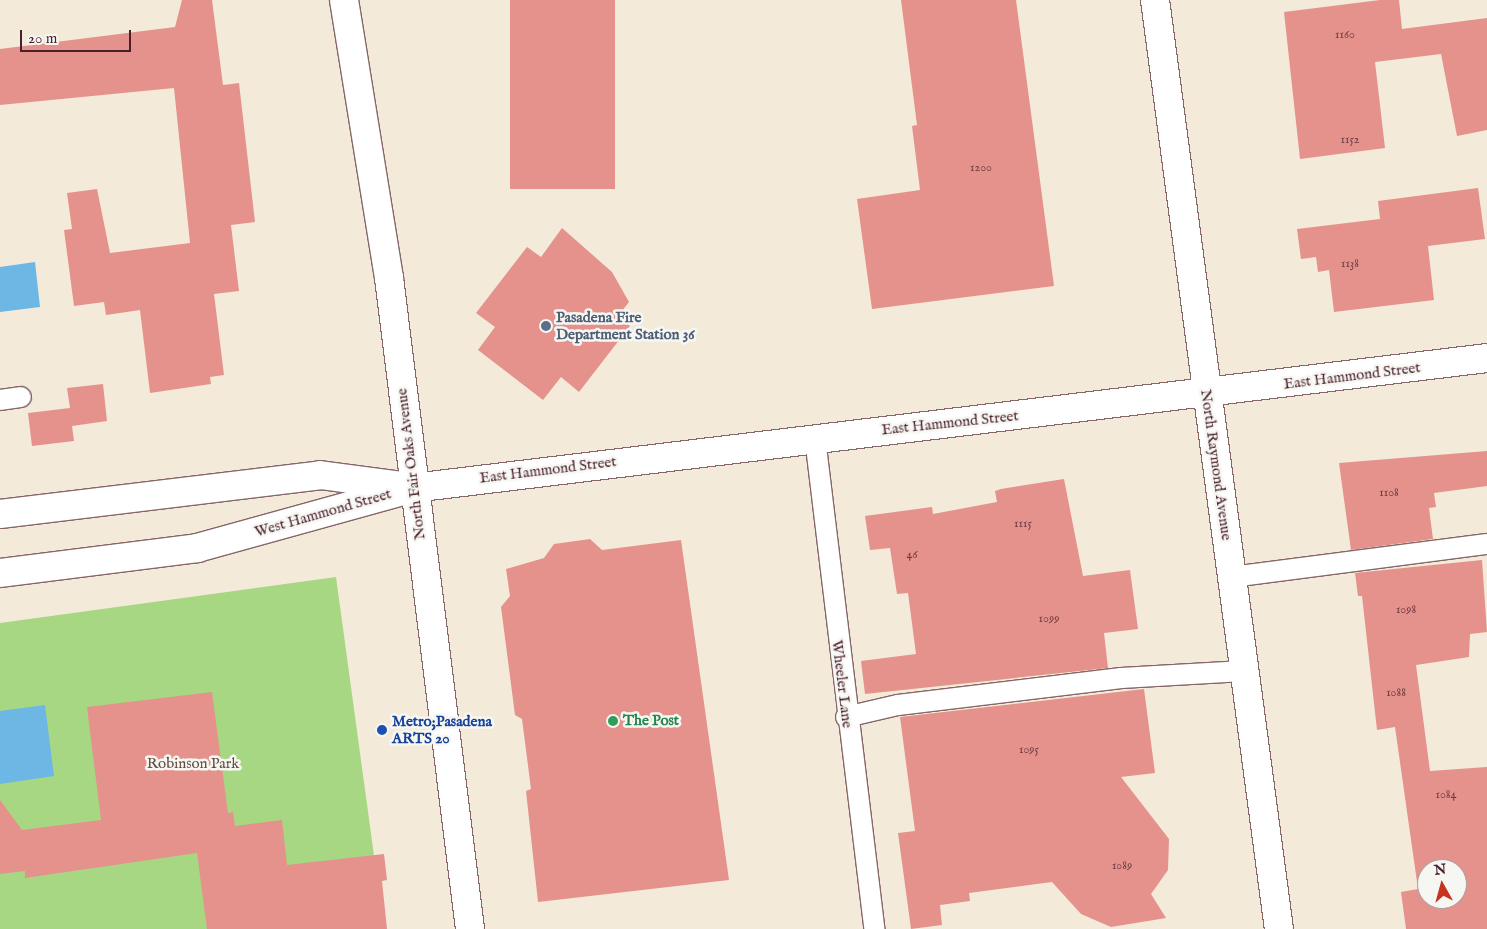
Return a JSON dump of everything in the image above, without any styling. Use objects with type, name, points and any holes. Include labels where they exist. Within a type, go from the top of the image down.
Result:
[{"type":"street","name":"North Fair Oaks Avenue","points":[[344,0],[390,278],[413,488],[470,929]]},
{"type":"street","name":"North Raymond Avenue","points":[[1155,0],[1279,929]]},
{"type":"street","name":"East Hammond Street","points":[[413,488],[815,438],[1207,394],[1487,358]]},
{"type":"street","name":"West Hammond Street","points":[[0,514],[320,475],[413,488]]},
{"type":"street","name":"West Hammond Street","points":[[0,573],[197,548],[413,488]]},
{"type":"lane","points":[[0,400],[21,397]]},
{"type":"lane","name":"Wheeler Lane","points":[[815,438],[846,717],[874,929]]},
{"type":"lane","points":[[1232,577],[1487,544]]},
{"type":"lane","points":[[846,717],[898,705],[1121,678],[1244,671]]},
{"type":"green space","name":"Robinson Park","points":[[336,577],[384,929],[0,929],[0,623]]},
{"type":"water","points":[[35,262],[40,307],[0,312],[0,267]]},
{"type":"water","points":[[45,705],[54,776],[0,784],[0,711]]},
{"type":"building","points":[[182,0],[212,0],[223,85],[239,83],[255,222],[231,225],[239,291],[214,294],[224,375],[210,377],[211,384],[150,393],[140,310],[106,315],[104,302],[74,306],[64,230],[72,229],[67,193],[97,189],[110,253],[190,243],[174,88],[0,105],[0,49],[175,27]]},
{"type":"building","points":[[510,0],[615,0],[615,189],[510,189]]},
{"type":"building","points":[[901,0],[1016,0],[1054,286],[872,309],[857,199],[920,190],[912,126],[917,125]]},
{"type":"building","points":[[1380,0],[1399,0],[1402,29],[1487,18],[1487,130],[1457,136],[1441,54],[1375,62],[1385,148],[1300,159],[1284,12]]},
{"type":"building","points":[[1478,188],[1485,239],[1428,246],[1434,300],[1334,312],[1329,270],[1318,272],[1316,257],[1301,259],[1297,229],[1380,219],[1378,201]]},
{"type":"building","points":[[562,228],[612,272],[629,302],[618,316],[630,326],[579,392],[561,377],[543,400],[478,350],[495,327],[476,313],[527,247],[541,257]]},
{"type":"building","points":[[103,384],[107,421],[72,426],[74,441],[32,446],[28,413],[70,408],[67,388]]},
{"type":"building","points":[[1487,451],[1487,486],[1434,493],[1436,507],[1429,508],[1433,539],[1351,550],[1339,463]]},
{"type":"building","points":[[1064,479],[1083,576],[1130,570],[1138,629],[1104,633],[1108,668],[865,694],[861,661],[916,654],[908,593],[897,594],[890,548],[870,550],[865,516],[932,507],[933,514],[997,502],[995,491],[1001,489]]},
{"type":"building","points":[[590,539],[602,550],[681,540],[729,880],[538,902],[526,791],[531,789],[522,719],[515,715],[501,607],[510,596],[506,569],[544,558],[554,544]]},
{"type":"building","points":[[1482,560],[1487,632],[1470,634],[1469,657],[1416,665],[1430,771],[1487,767],[1487,929],[1406,929],[1401,892],[1417,889],[1417,909],[1467,909],[1467,859],[1417,859],[1417,882],[1395,727],[1377,730],[1362,596],[1358,596],[1355,573]]},
{"type":"building","points":[[1144,689],[1155,773],[1121,777],[1169,839],[1168,870],[1151,894],[1166,918],[1111,927],[1081,914],[1052,882],[969,893],[970,901],[940,905],[942,925],[911,929],[898,833],[915,831],[900,717]]},
{"type":"building","points":[[212,692],[228,813],[233,812],[235,826],[282,820],[287,865],[384,854],[387,880],[382,881],[387,929],[207,929],[197,853],[25,878],[25,871],[0,874],[0,800],[22,830],[101,820],[87,707]]},
{"type":"place","name":"Pasadena Fire Department Station 36","points":[[546,326]]},
{"type":"place","name":"The Post","points":[[613,721]]},
{"type":"place","name":"Metro;Pasadena ARTS 20","points":[[382,730]]}]
